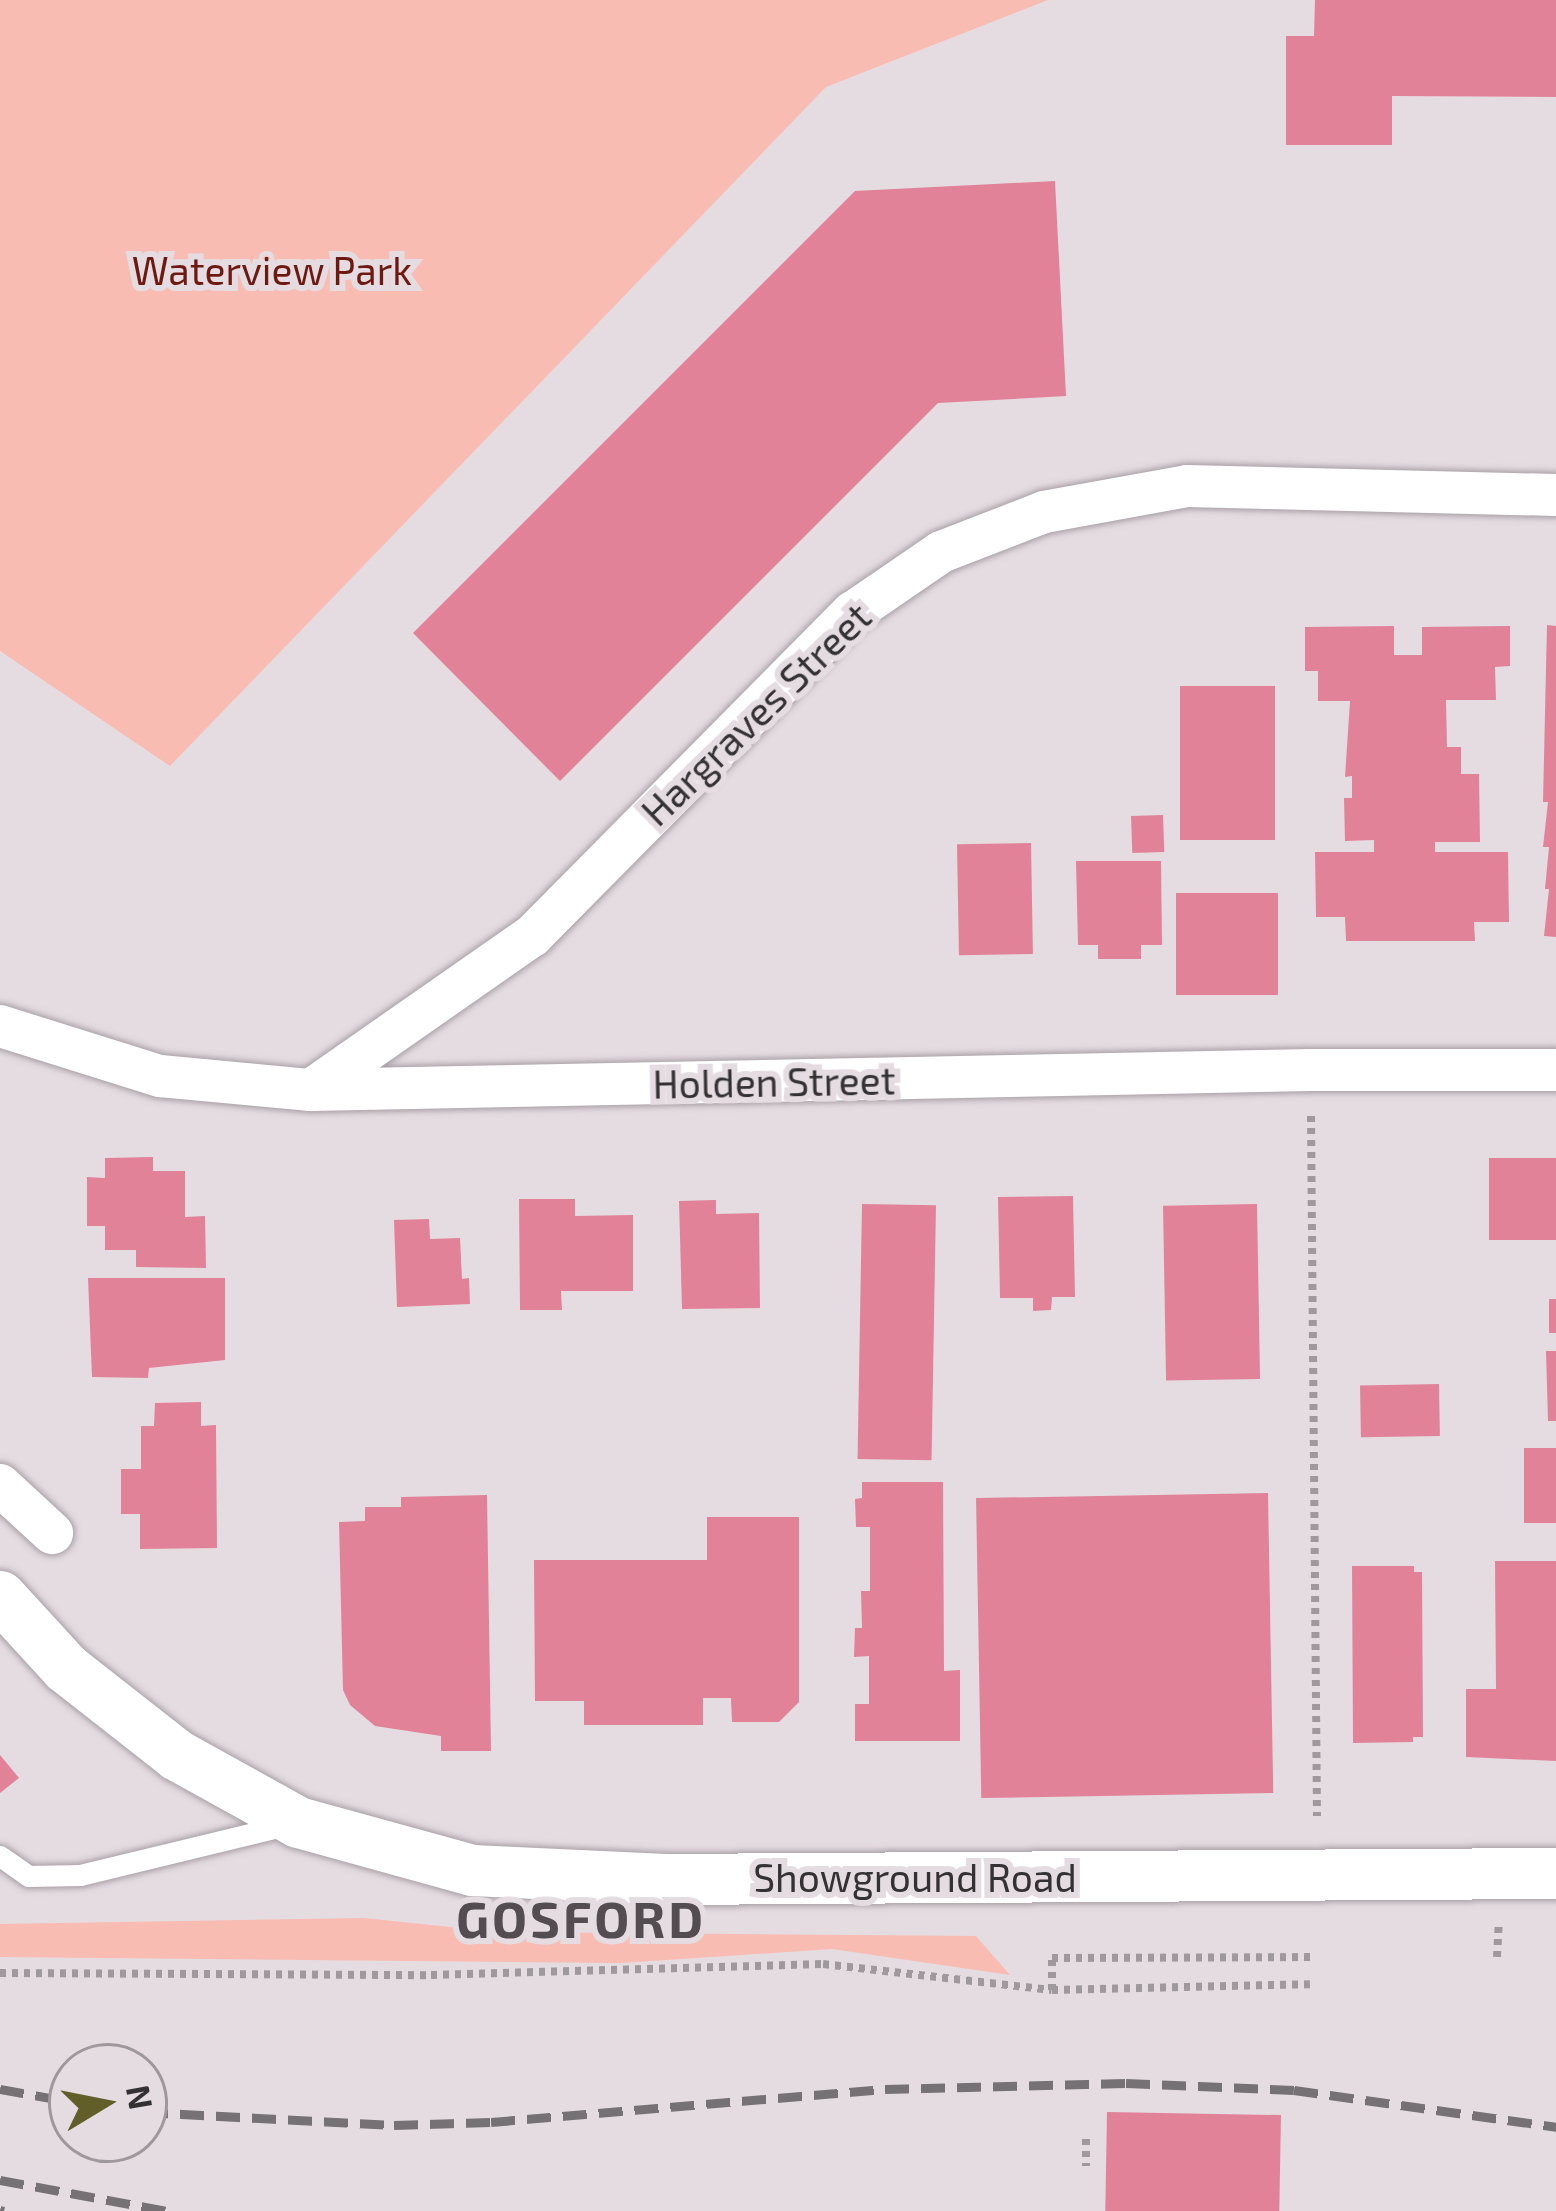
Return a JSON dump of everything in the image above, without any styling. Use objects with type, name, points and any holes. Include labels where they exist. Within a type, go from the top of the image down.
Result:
[{"type":"street","name":"Hargraves Street","points":[[311,1090],[532,936],[852,613],[941,552],[1044,512],[1187,486],[1556,495]]},
{"type":"street","name":"Holden Street","points":[[0,1026],[160,1076],[311,1090],[1310,1070],[1556,1070]]},
{"type":"street","points":[[0,1485],[52,1534]]},
{"type":"street","name":"Showground Road","points":[[0,1597],[66,1668],[177,1755],[298,1822],[472,1870],[665,1880],[1556,1874]]},
{"type":"lane","points":[[0,1856],[29,1876],[80,1876],[298,1822]]},
{"type":"path","points":[[1310,1070],[1317,1816]]},
{"type":"path","points":[[1497,1957],[1499,1921]]},
{"type":"path","points":[[1052,1990],[1052,1958],[1310,1957]]},
{"type":"path","points":[[0,1973],[431,1975],[823,1964],[1052,1990],[1310,1984]]},
{"type":"path","points":[[1086,2139],[1086,2166]]},
{"type":"green space","name":"Waterview Park","points":[[0,0],[1048,0],[826,87],[170,766],[0,651]]},
{"type":"green space","points":[[364,1918],[499,1932],[976,1936],[1010,1975],[832,1949],[621,1963],[0,1957],[0,1924]]},
{"type":"building","points":[[1315,0],[1556,0],[1556,97],[1392,96],[1392,145],[1286,145],[1286,36],[1314,36]]},
{"type":"building","points":[[1055,181],[1066,396],[938,403],[560,781],[413,633],[855,191]]},
{"type":"building","points":[[1547,625],[1556,626],[1556,937],[1544,936],[1549,889],[1545,889],[1549,847],[1543,847],[1548,802],[1543,802]]},
{"type":"building","points":[[1394,626],[1394,655],[1422,655],[1422,627],[1510,626],[1510,666],[1495,667],[1496,700],[1446,700],[1447,747],[1461,747],[1461,774],[1479,774],[1480,842],[1435,842],[1435,852],[1508,852],[1509,922],[1474,922],[1475,941],[1346,941],[1345,917],[1316,917],[1315,852],[1374,852],[1374,840],[1345,841],[1344,798],[1352,798],[1352,776],[1345,777],[1350,701],[1318,701],[1318,671],[1305,671],[1305,627]]},
{"type":"building","points":[[1180,686],[1275,686],[1275,840],[1180,840]]},
{"type":"building","points":[[1163,815],[1164,852],[1132,853],[1131,816]]},
{"type":"building","points":[[1031,843],[1033,954],[959,955],[957,844]]},
{"type":"building","points":[[1076,861],[1161,861],[1162,945],[1141,945],[1141,959],[1098,959],[1098,945],[1078,945]]},
{"type":"building","points":[[1176,893],[1278,893],[1278,995],[1176,995]]},
{"type":"building","points":[[153,1157],[153,1171],[185,1171],[185,1217],[205,1216],[206,1268],[136,1267],[136,1250],[105,1250],[105,1226],[87,1226],[87,1177],[105,1178],[105,1158]]},
{"type":"building","points":[[1489,1158],[1556,1158],[1556,1240],[1489,1240]]},
{"type":"building","points":[[1073,1196],[1075,1297],[1052,1297],[1051,1310],[1033,1311],[1033,1298],[1000,1298],[998,1197]]},
{"type":"building","points":[[519,1199],[575,1199],[575,1216],[633,1215],[633,1291],[561,1291],[562,1310],[520,1310]]},
{"type":"building","points":[[716,1200],[716,1214],[759,1213],[760,1308],[682,1309],[679,1201]]},
{"type":"building","points":[[862,1204],[936,1205],[932,1460],[858,1459]]},
{"type":"building","points":[[1257,1204],[1260,1379],[1166,1381],[1163,1206]]},
{"type":"building","points":[[429,1219],[430,1239],[460,1238],[462,1279],[469,1278],[470,1304],[397,1307],[394,1220]]},
{"type":"building","points":[[88,1278],[225,1278],[225,1360],[149,1368],[148,1378],[92,1377]]},
{"type":"building","points":[[1549,1299],[1556,1299],[1556,1333],[1549,1333]]},
{"type":"building","points":[[1546,1351],[1556,1351],[1556,1421],[1548,1421]]},
{"type":"building","points":[[1439,1384],[1440,1436],[1361,1437],[1360,1385]]},
{"type":"building","points":[[201,1402],[201,1426],[216,1425],[217,1548],[140,1549],[140,1514],[121,1514],[121,1469],[141,1469],[141,1426],[154,1426],[155,1403]]},
{"type":"building","points":[[1524,1448],[1556,1448],[1556,1523],[1524,1523]]},
{"type":"building","points":[[862,1482],[943,1482],[944,1671],[960,1670],[960,1741],[855,1741],[855,1704],[869,1704],[869,1656],[854,1657],[855,1628],[862,1628],[861,1591],[870,1591],[870,1527],[856,1527],[855,1499],[862,1498]]},
{"type":"building","points":[[1268,1493],[1273,1793],[981,1798],[976,1498]]},
{"type":"building","points":[[487,1495],[491,1751],[441,1751],[441,1736],[375,1726],[350,1705],[343,1690],[339,1522],[365,1521],[365,1507],[401,1507],[401,1497]]},
{"type":"building","points":[[707,1517],[799,1517],[799,1702],[779,1722],[732,1722],[731,1698],[703,1698],[703,1725],[584,1725],[584,1701],[535,1701],[534,1560],[707,1560]]},
{"type":"building","points":[[1495,1561],[1556,1561],[1556,1761],[1466,1757],[1466,1689],[1496,1689]]},
{"type":"building","points":[[1352,1566],[1414,1566],[1414,1572],[1422,1572],[1423,1737],[1413,1737],[1413,1742],[1353,1743]]},
{"type":"building","points":[[0,1755],[19,1778],[0,1793]]},
{"type":"building","points":[[1107,2112],[1281,2115],[1279,2211],[1105,2211]]},
{"type":"railway","points":[[168,2113],[394,2125],[491,2122],[885,2089],[1126,2083],[1294,2090],[1556,2127]]},
{"type":"railway","points":[[0,2089],[48,2098]]},
{"type":"railway","points":[[0,2180],[168,2211]]},
{"type":"railway","points":[[0,2210],[4,2211]]},
{"type":"district","name":"GOSFORD","points":[[581,1918]]}]
